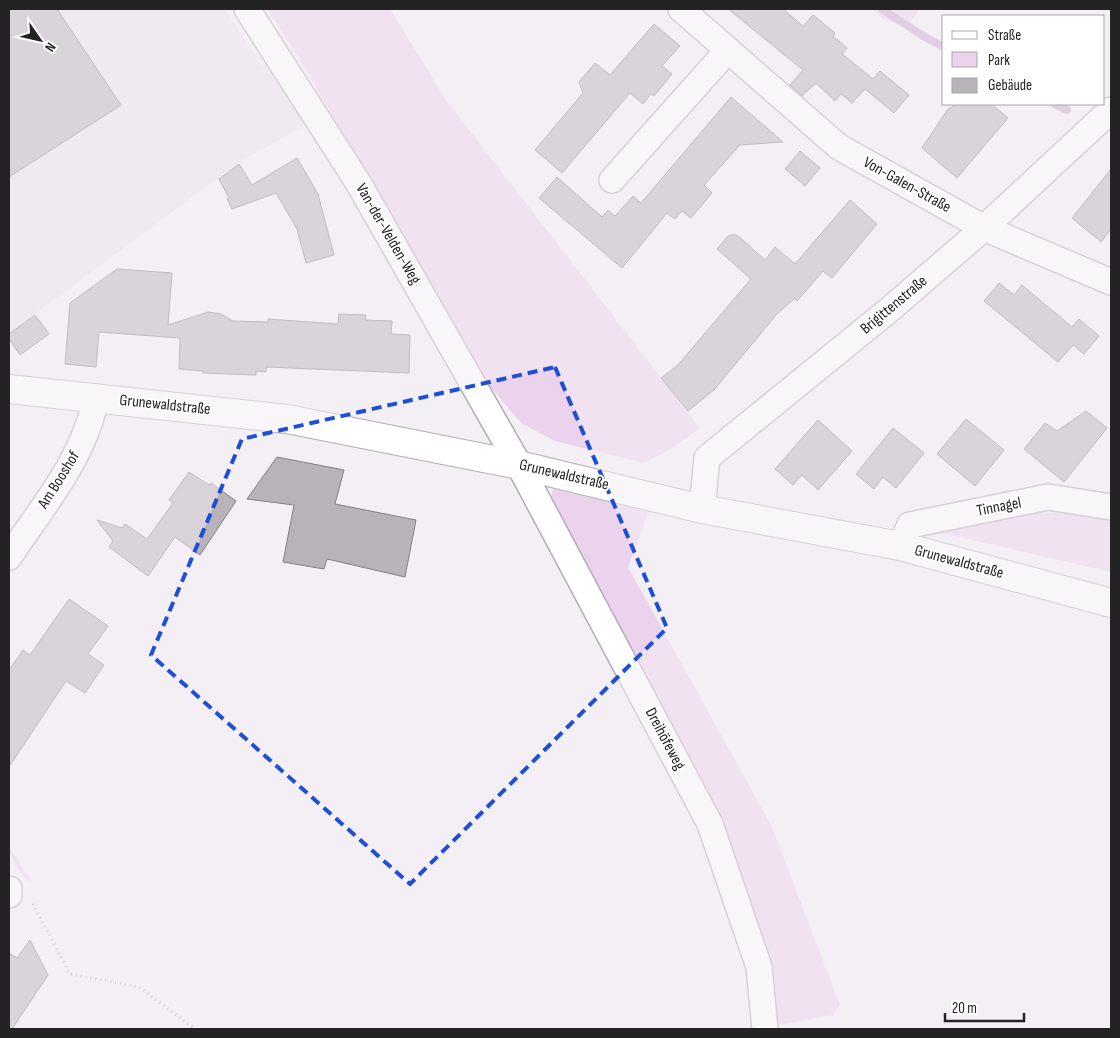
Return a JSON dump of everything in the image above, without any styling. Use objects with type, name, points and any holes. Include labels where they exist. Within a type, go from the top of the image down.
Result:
[{"type":"street","name":"Van-der-Velden-Weg","points":[[247,9],[359,184],[520,464]]},
{"type":"street","name":"Von-Galen-Straße","points":[[681,9],[838,146],[984,228],[1111,282]]},
{"type":"street","points":[[612,180],[728,50]]},
{"type":"street","name":"Brigittenstraße","points":[[702,509],[707,458],[889,310],[984,228],[1111,110]]},
{"type":"street","name":"Grunewaldstraße","points":[[9,389],[287,419],[520,464],[702,509],[900,546],[1111,603]]},
{"type":"street","name":"Am Booshof","points":[[9,557],[73,460],[92,418],[96,398]]},
{"type":"street","name":"Dreihöfeweg","points":[[520,464],[710,824],[759,967],[765,1029]]},
{"type":"street","name":"Tinnagel","points":[[900,546],[910,525],[1048,497],[1111,507]]},
{"type":"street","points":[[9,889],[9,895]]},
{"type":"path","points":[[9,889],[30,900],[70,974],[139,986],[195,1029]]},
{"type":"highlighted area","points":[[555,367],[667,628],[410,884],[151,655],[242,439]]},
{"type":"shaded area","points":[[9,9],[225,9],[262,67],[271,62],[309,123],[238,163],[9,333]]},
{"type":"green space","points":[[267,9],[390,9],[446,100],[700,428],[674,447],[644,463],[555,441],[521,423],[488,384],[302,63]]},
{"type":"green space","points":[[872,9],[920,9],[910,22],[942,43],[942,49],[907,27],[885,20]]},
{"type":"green space","points":[[1047,105],[1061,105],[1068,109],[1063,113]]},
{"type":"green space","points":[[553,489],[649,511],[628,567],[772,827],[840,1005],[833,1015],[777,1025],[767,963],[549,504]]},
{"type":"green space","points":[[1076,513],[1111,518],[1111,572],[938,532],[1007,514]]},
{"type":"green space","points":[[9,846],[32,883],[16,867]]},
{"type":"building","points":[[9,9],[57,9],[121,105],[9,177]]},
{"type":"building","points":[[728,9],[783,9],[803,26],[813,15],[835,33],[833,36],[847,48],[842,54],[873,79],[880,71],[909,95],[894,113],[865,89],[852,103],[841,94],[835,101],[816,83],[802,96],[790,85],[803,70]]},
{"type":"building","points":[[654,24],[680,46],[662,66],[672,74],[654,96],[651,94],[643,104],[630,93],[562,173],[535,150],[583,93],[579,82],[595,63],[610,75]]},
{"type":"building","points":[[731,97],[783,142],[740,145],[704,185],[712,193],[691,218],[682,211],[675,219],[667,213],[622,268],[539,198],[557,177],[602,217],[608,210],[615,216],[633,196],[641,203]]},
{"type":"building","points":[[955,105],[992,105],[1008,118],[957,178],[922,148],[948,109]]},
{"type":"building","points":[[800,151],[820,168],[805,186],[785,169]]},
{"type":"building","points":[[297,158],[318,194],[334,255],[306,263],[297,229],[276,193],[232,209],[227,199],[229,198],[219,179],[239,164],[252,185]]},
{"type":"building","points":[[1111,169],[1111,229],[1101,242],[1072,218]]},
{"type":"building","points":[[850,200],[877,224],[832,278],[823,271],[797,301],[795,298],[776,315],[714,390],[688,411],[661,378],[677,366],[751,279],[717,249],[729,235],[737,235],[765,260],[775,247],[795,264]]},
{"type":"building","points":[[117,269],[172,273],[168,325],[208,312],[221,314],[233,321],[268,322],[268,319],[338,324],[339,314],[366,315],[365,320],[392,321],[391,334],[410,335],[409,373],[266,367],[266,372],[256,371],[256,375],[203,373],[203,371],[179,369],[180,338],[99,332],[96,367],[65,364],[70,303]]},
{"type":"building","points":[[999,283],[1014,295],[1022,285],[1072,327],[1079,319],[1099,336],[1084,354],[1073,345],[1058,362],[984,301]]},
{"type":"building","points":[[35,315],[49,334],[20,355],[9,339],[9,334]]},
{"type":"building","points":[[1086,411],[1107,428],[1064,482],[1024,449],[1045,423],[1057,431]]},
{"type":"building","points":[[966,419],[1004,450],[975,486],[937,454]]},
{"type":"building","points":[[818,420],[852,451],[818,490],[802,475],[793,485],[775,469]]},
{"type":"building","points":[[893,428],[924,453],[896,488],[883,477],[874,489],[856,474]]},
{"type":"building","points":[[277,457],[344,470],[335,504],[416,520],[405,577],[327,559],[324,569],[283,562],[294,505],[247,499]]},
{"type":"building","points":[[189,472],[209,485],[211,483],[236,501],[200,555],[175,537],[148,576],[109,547],[113,541],[97,520],[122,528],[125,524],[147,539],[173,503],[169,500]]},
{"type":"building","points":[[69,599],[108,626],[88,654],[104,665],[85,693],[66,681],[9,767],[9,670],[23,650],[30,655]]},
{"type":"building","points":[[30,940],[48,975],[12,1029],[9,1029],[9,953],[17,958]]},
{"type":"waterway","points":[[882,9],[942,46]]},
{"type":"waterway","points":[[1057,105],[1067,110]]}]
